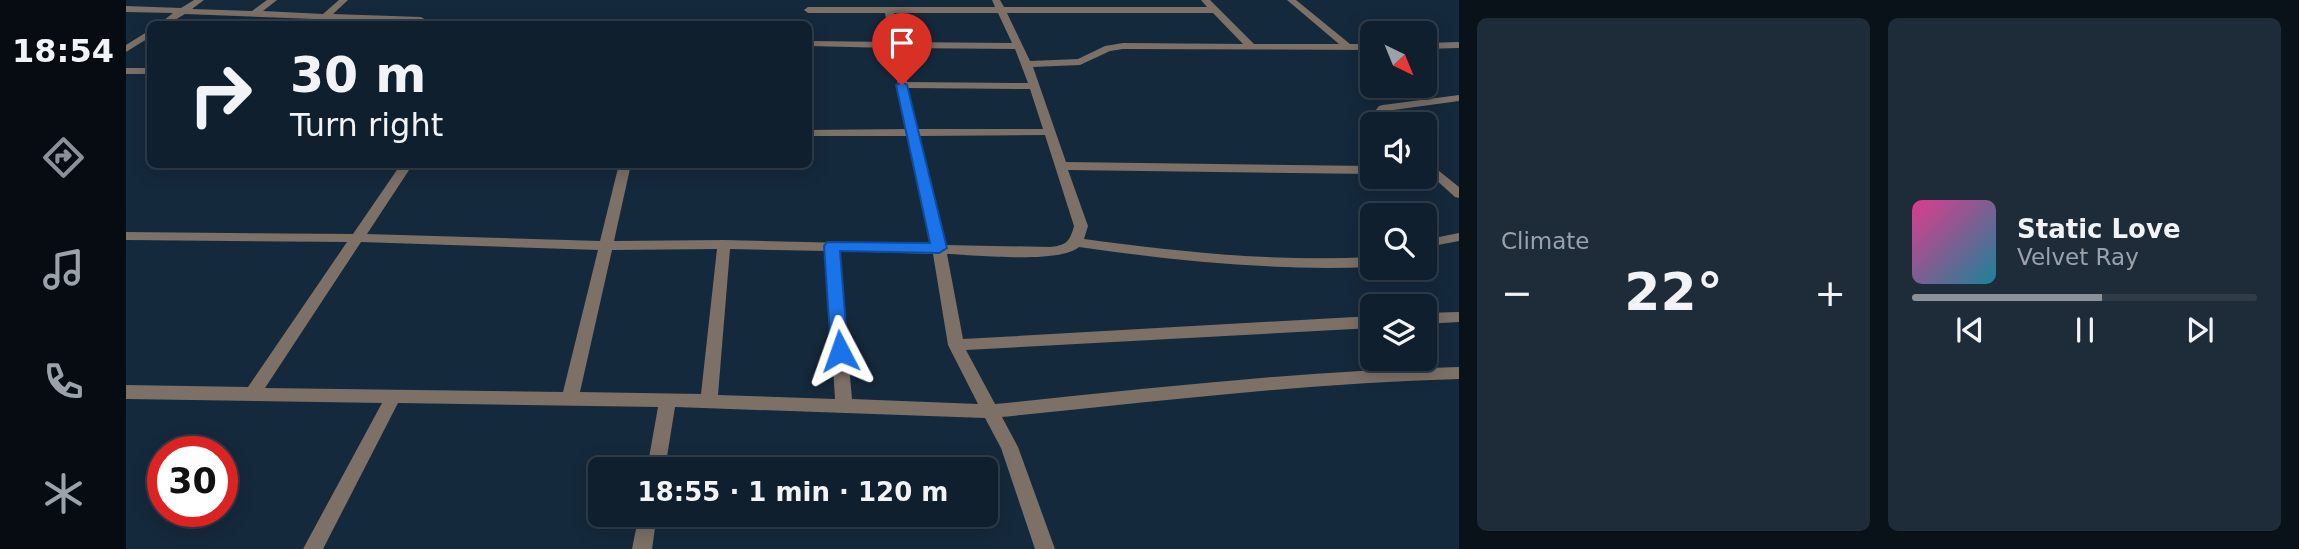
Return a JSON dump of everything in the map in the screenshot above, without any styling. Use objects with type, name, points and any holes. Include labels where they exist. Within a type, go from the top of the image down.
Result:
[{"type":"street","points":[[168,21],[200,0]]},
{"type":"street","points":[[254,13],[273,0]]},
{"type":"street","points":[[319,21],[344,0]]},
{"type":"street","points":[[1205,0],[1252,47]]},
{"type":"street","points":[[1291,0],[1348,47]]},
{"type":"street","points":[[808,10],[889,11],[998,5],[1215,10]]},
{"type":"street","points":[[126,236],[358,238],[605,246],[724,244],[1068,250],[1076,242],[1082,226],[1027,64],[998,5]]},
{"type":"street","points":[[126,9],[421,20]]},
{"type":"street","points":[[889,11],[902,85],[939,248],[956,345],[1009,447],[1045,549]]},
{"type":"street","points":[[126,49],[147,35]]},
{"type":"street","points":[[812,44],[1018,46]]},
{"type":"street","points":[[1027,64],[1086,61],[1102,50],[1114,46],[1360,47]]},
{"type":"street","points":[[1437,46],[1459,46]]},
{"type":"street","points":[[126,71],[147,71]]},
{"type":"street","points":[[902,85],[1035,86]]},
{"type":"street","points":[[1380,112],[1383,108],[1459,98]]},
{"type":"street","points":[[812,133],[1050,132]]},
{"type":"street","points":[[1061,166],[1360,170]]},
{"type":"street","points":[[253,393],[405,168]]},
{"type":"street","points":[[570,399],[624,168]]},
{"type":"street","points":[[1437,176],[1459,194]]},
{"type":"street","points":[[1437,241],[1459,237]]},
{"type":"street","points":[[1076,242],[1165,256],[1260,265],[1360,263]]},
{"type":"street","points":[[709,401],[724,244]]},
{"type":"street","points":[[832,246],[844,404]]},
{"type":"street","points":[[1437,318],[1459,317]]},
{"type":"street","points":[[956,345],[1360,323]]},
{"type":"street","points":[[126,393],[668,400],[992,411],[1249,387],[1459,373]]},
{"type":"street","points":[[313,549],[393,397]]},
{"type":"street","points":[[658,457],[668,400]]},
{"type":"street","points":[[642,549],[646,527]]},
{"type":"route","points":[[840,351],[832,246],[939,248],[902,85]]}]
